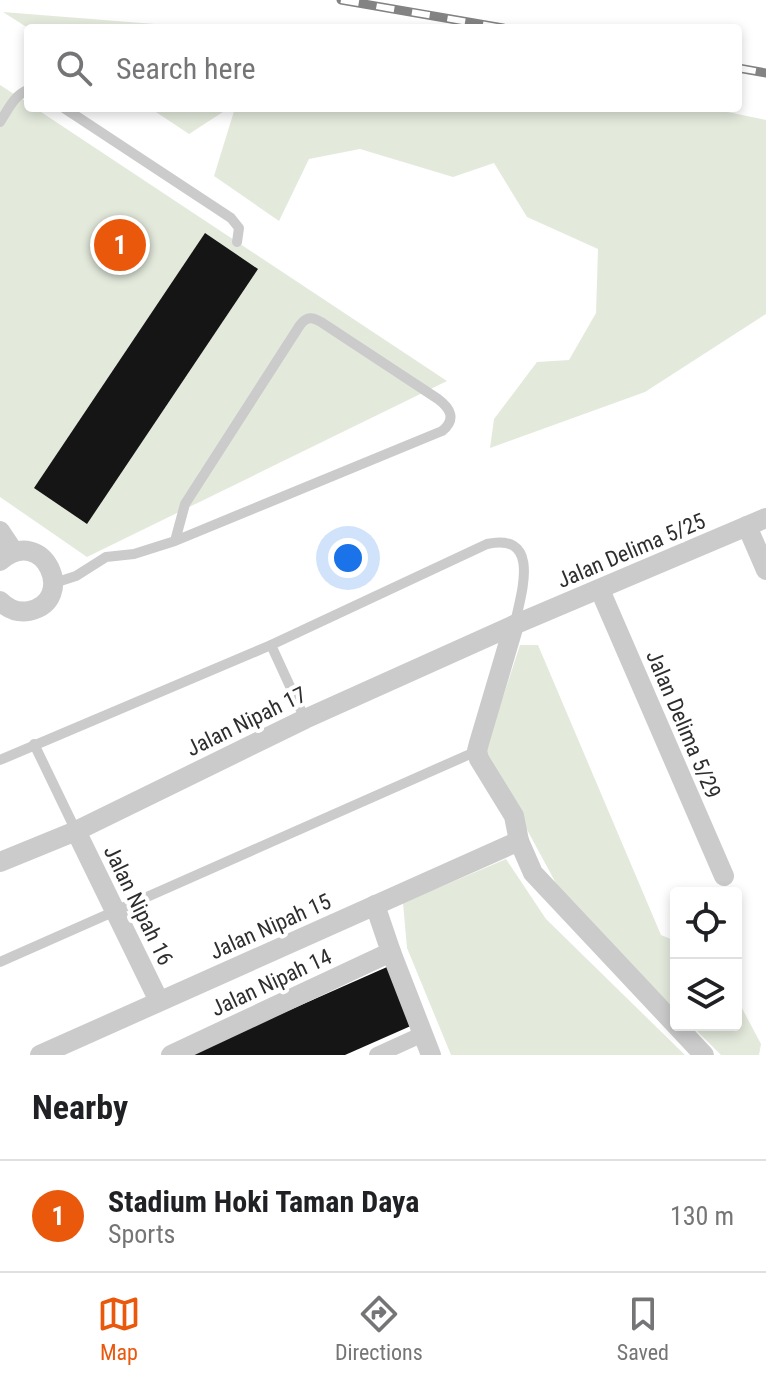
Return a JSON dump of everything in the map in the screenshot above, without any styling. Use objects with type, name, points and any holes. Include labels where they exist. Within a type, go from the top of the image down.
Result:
[{"type":"street","points":[[756,522],[766,570]]},
{"type":"street","name":"Jalan Delima 5/25","points":[[514,625],[756,522]]},
{"type":"street","points":[[0,531],[7,556],[28,551],[42,557],[51,569],[54,583],[45,603],[32,611],[10,609],[0,601]]},
{"type":"street","name":"Jalan Delima 5/29","points":[[600,590],[724,876]]},
{"type":"street","points":[[514,625],[477,751],[479,759],[514,816],[519,841],[533,873],[704,1055]]},
{"type":"street","name":"Jalan Nipah 17","points":[[0,862],[76,831],[305,719],[514,625]]},
{"type":"street","name":"Jalan Nipah 16","points":[[76,831],[159,1001]]},
{"type":"street","name":"Jalan Nipah 15","points":[[40,1055],[519,841]]},
{"type":"street","points":[[375,905],[431,1055]]},
{"type":"street","name":"Jalan Nipah 14","points":[[171,1055],[391,952]]},
{"type":"street","points":[[377,1055],[423,1034]]},
{"type":"lane","points":[[0,122],[24,92]]},
{"type":"lane","points":[[70,112],[231,218],[239,228],[237,242]]},
{"type":"lane","points":[[54,583],[76,576],[106,557],[134,554],[175,541],[442,431],[449,426],[450,411],[438,399],[321,322],[312,318],[304,320],[185,504],[175,541]]},
{"type":"lane","points":[[0,760],[271,645],[487,544],[509,543],[519,550],[525,562],[514,625]]},
{"type":"lane","points":[[271,645],[305,719]]},
{"type":"lane","points":[[34,744],[76,831]]},
{"type":"lane","points":[[0,962],[477,751]]},
{"type":"shaded area","points":[[3,12],[154,24],[24,24]]},
{"type":"shaded area","points":[[0,85],[24,100],[24,112],[41,112],[447,381],[87,557],[0,497]]},
{"type":"shaded area","points":[[156,112],[223,112],[189,134]]},
{"type":"shaded area","points":[[234,112],[727,112],[766,120],[766,314],[645,392],[490,448],[494,419],[537,362],[569,360],[596,313],[598,249],[527,217],[494,163],[453,177],[360,149],[309,159],[279,221],[214,176]]},
{"type":"shaded area","points":[[520,645],[538,645],[661,935],[670,939],[670,1004],[565,900],[485,752]]},
{"type":"shaded area","points":[[506,859],[546,919],[685,1055],[451,1055],[407,948],[403,903]]},
{"type":"shaded area","points":[[742,1008],[761,1044],[759,1055],[721,1055],[697,1031],[742,1031]]},
{"type":"building","points":[[205,233],[258,269],[87,524],[34,488]]},
{"type":"building","points":[[387,967],[413,1025],[345,1055],[188,1055]]},
{"type":"railway","points":[[341,0],[480,24]]},
{"type":"railway","points":[[742,69],[766,73]]},
{"type":"place","name":"Stadium Hoki Taman Daya","points":[[120,245]]}]
